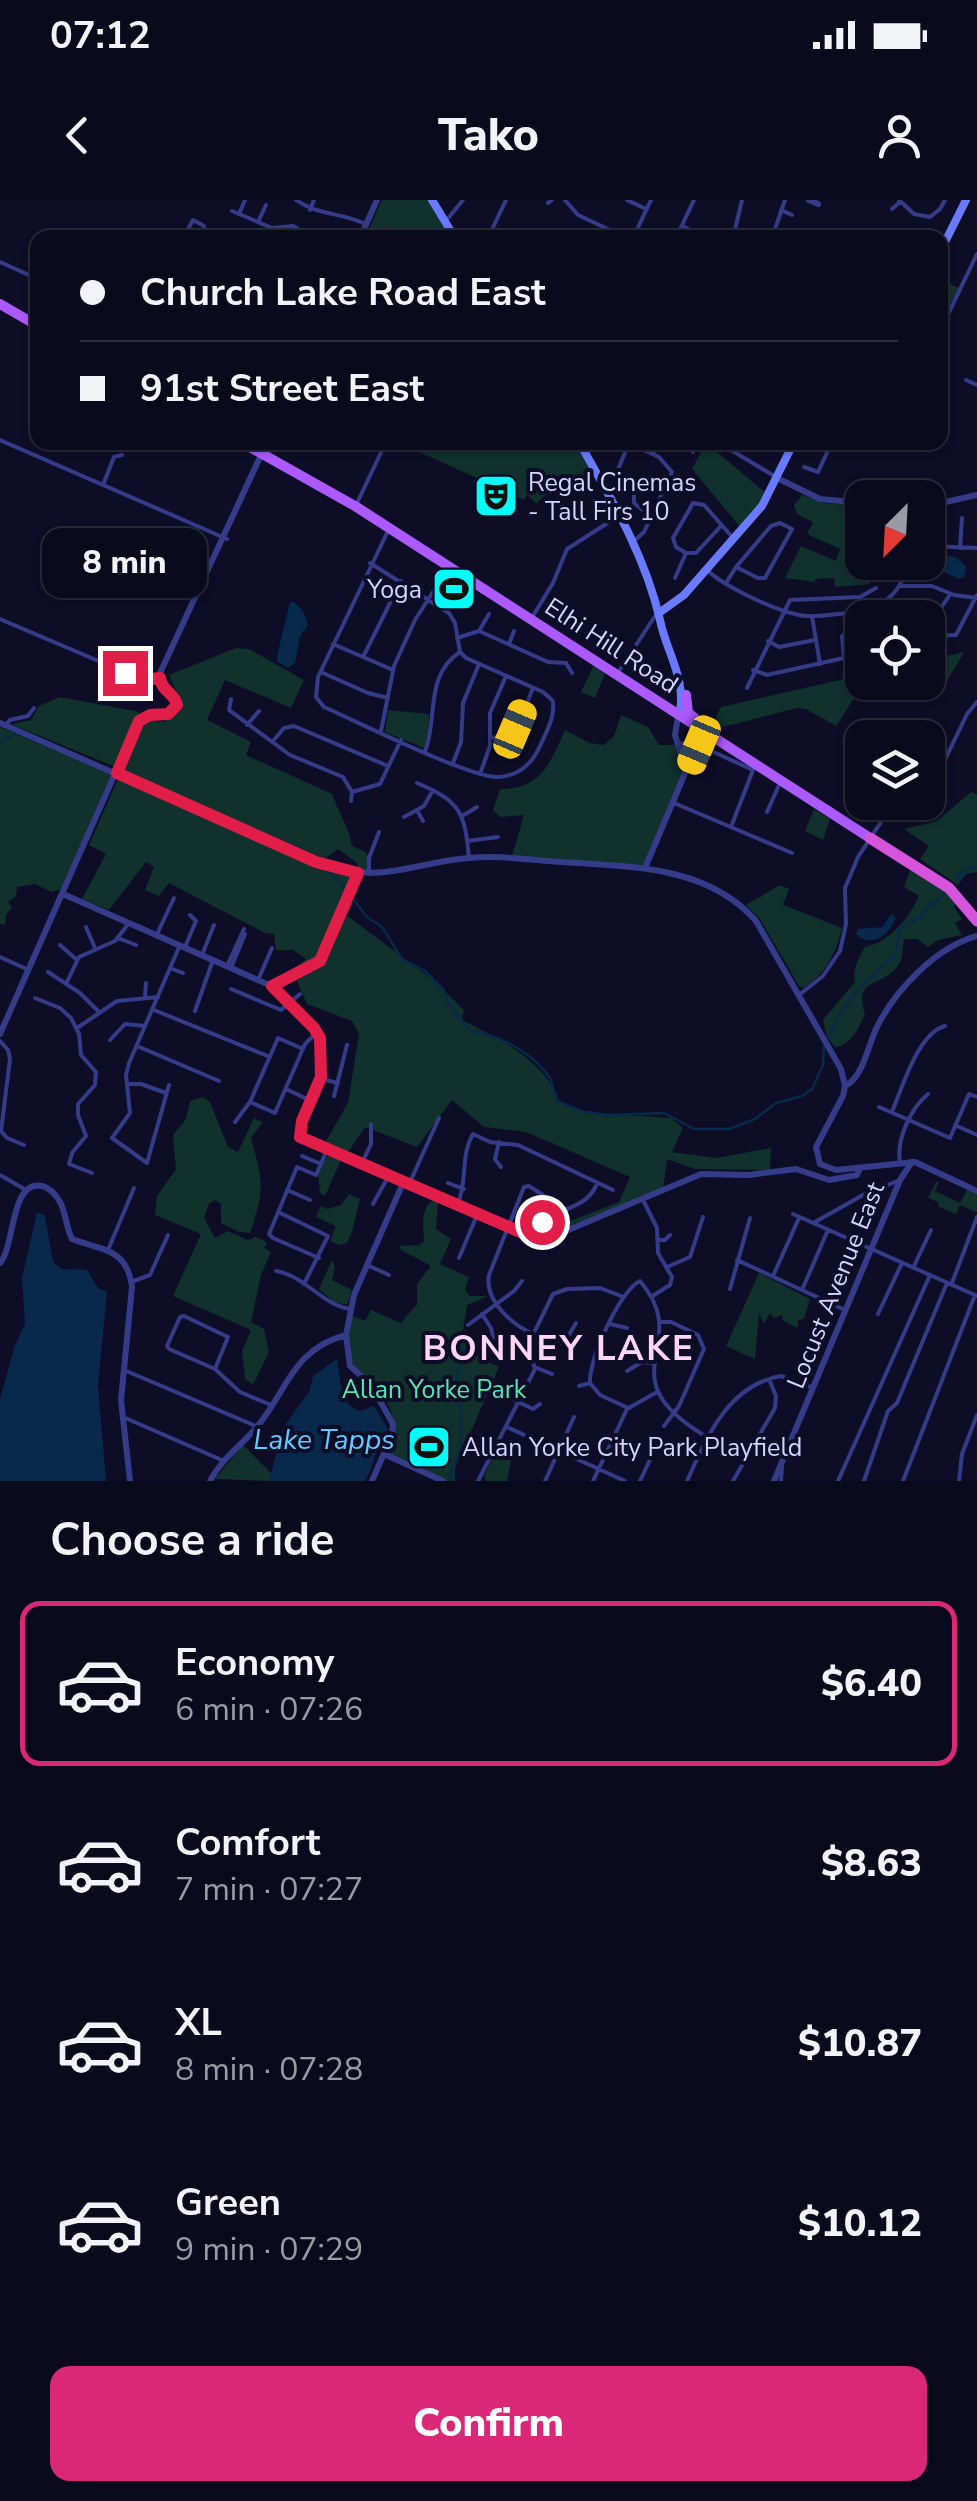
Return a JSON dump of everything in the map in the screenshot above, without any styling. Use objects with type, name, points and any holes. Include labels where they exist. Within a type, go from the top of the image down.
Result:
[{"type":"highway","name":"Elhi Hill Road","points":[[871,836],[950,885],[977,918]]},
{"type":"main road","points":[[432,200],[450,230]]},
{"type":"main road","points":[[948,236],[966,200]]},
{"type":"main road","points":[[0,306],[30,323]]},
{"type":"main road","name":"Elhi Hill Road","points":[[266,450],[357,503],[660,698],[682,705],[699,722],[871,836]]},
{"type":"main road","name":"Elhi Hill Road","points":[[266,450],[388,530],[450,565]]},
{"type":"main road","points":[[584,450],[622,515],[633,542],[659,613],[682,705]]},
{"type":"main road","points":[[682,705],[666,615],[766,500],[790,450]]},
{"type":"main road","points":[[659,613],[673,605]]},
{"type":"main road","points":[[659,613],[666,625]]},
{"type":"main road","name":"Elhi Hill Road","points":[[533,618],[578,649],[682,705],[782,779]]},
{"type":"street","points":[[239,214],[245,200]]},
{"type":"street","points":[[296,200],[310,210],[351,217],[366,224]]},
{"type":"street","points":[[310,210],[314,200]]},
{"type":"street","points":[[363,230],[377,200]]},
{"type":"street","points":[[445,222],[463,200]]},
{"type":"street","points":[[492,230],[506,200]]},
{"type":"street","points":[[565,200],[580,216],[612,230]]},
{"type":"street","points":[[627,200],[646,209]]},
{"type":"street","points":[[634,230],[651,200]]},
{"type":"street","points":[[680,230],[694,200]]},
{"type":"street","points":[[735,230],[742,200]]},
{"type":"street","points":[[775,230],[785,200]]},
{"type":"street","points":[[809,200],[818,204]]},
{"type":"street","points":[[892,208],[899,201],[917,216],[932,219],[945,200]]},
{"type":"street","points":[[258,222],[266,206]]},
{"type":"street","points":[[781,210],[792,216]]},
{"type":"street","points":[[232,211],[272,228],[293,226],[299,230]]},
{"type":"street","points":[[186,230],[196,220],[205,230]]},
{"type":"street","points":[[682,226],[690,230]]},
{"type":"street","points":[[948,314],[977,254]]},
{"type":"street","points":[[0,262],[30,275]]},
{"type":"street","points":[[966,380],[977,385]]},
{"type":"street","points":[[0,440],[225,538]]},
{"type":"street","points":[[24,1145],[2,1132],[10,1059],[0,1038],[139,721],[150,715],[168,714],[176,708],[176,698],[164,690],[160,678],[264,450]]},
{"type":"street","points":[[357,503],[382,450]]},
{"type":"street","points":[[617,472],[625,450]]},
{"type":"street","points":[[633,542],[642,535],[672,475],[669,465],[644,450]]},
{"type":"street","points":[[653,453],[656,450]]},
{"type":"street","points":[[730,450],[820,499],[845,501]]},
{"type":"street","points":[[804,466],[818,472],[828,450]]},
{"type":"street","points":[[102,485],[114,457],[122,455]]},
{"type":"street","points":[[642,481],[634,492],[634,500],[639,510],[652,517]]},
{"type":"street","points":[[945,503],[977,496]]},
{"type":"street","points":[[721,526],[698,551],[686,553],[673,544],[688,508],[695,502],[702,504],[734,539]]},
{"type":"street","points":[[533,618],[570,546],[622,515]]},
{"type":"street","points":[[960,548],[962,518]]},
{"type":"street","points":[[725,583],[736,567],[776,523],[792,529],[769,574],[762,579],[736,567]]},
{"type":"street","points":[[370,563],[452,616],[460,652],[546,693],[556,702],[536,755],[526,766],[509,776],[480,774],[324,707],[316,697],[316,684],[333,644],[370,563],[388,530]]},
{"type":"street","points":[[945,545],[977,548]]},
{"type":"street","points":[[675,578],[686,553]]},
{"type":"street","points":[[381,731],[392,670],[415,620],[450,565]]},
{"type":"street","points":[[706,570],[725,583],[784,609],[812,616],[845,615]]},
{"type":"street","points":[[363,657],[401,580]]},
{"type":"street","points":[[887,600],[902,580]]},
{"type":"street","points":[[900,586],[932,586],[950,594],[977,597],[956,635],[945,635]]},
{"type":"street","points":[[746,688],[784,609],[795,598],[810,601],[860,597],[876,588]]},
{"type":"street","points":[[945,602],[950,594]]},
{"type":"street","points":[[619,671],[659,613]]},
{"type":"street","points":[[479,632],[489,614]]},
{"type":"street","points":[[812,616],[820,664]]},
{"type":"street","points":[[0,618],[136,678],[160,678]]},
{"type":"street","points":[[509,644],[514,631]]},
{"type":"street","points":[[457,638],[479,632],[553,664],[566,663],[578,649]]},
{"type":"street","points":[[753,670],[765,675],[844,657],[845,635]]},
{"type":"street","points":[[768,641],[778,647],[815,640]]},
{"type":"street","points":[[333,644],[392,670]]},
{"type":"street","points":[[536,656],[540,645]]},
{"type":"street","points":[[426,751],[432,700],[448,662],[460,652]]},
{"type":"street","points":[[566,663],[572,673]]},
{"type":"street","points":[[453,762],[460,742],[463,703],[479,664]]},
{"type":"street","points":[[321,672],[388,698]]},
{"type":"street","points":[[480,774],[490,738],[490,713],[506,676]]},
{"type":"street","points":[[490,738],[504,738],[512,733],[533,688]]},
{"type":"street","points":[[308,700],[316,697]]},
{"type":"street","points":[[231,699],[231,713],[247,725],[293,757],[343,777],[352,800]]},
{"type":"street","points":[[945,760],[977,702]]},
{"type":"street","points":[[682,705],[674,730],[686,771]]},
{"type":"street","points":[[3,724],[28,716],[34,708]]},
{"type":"street","points":[[247,725],[258,711]]},
{"type":"street","points":[[3,724],[316,862],[358,873],[394,873],[469,858],[645,868],[701,882],[748,911],[760,926],[839,1066],[845,1086],[842,1100],[816,1146],[818,1162],[830,1170],[912,1162],[977,1191]]},
{"type":"street","points":[[273,742],[284,728],[294,726],[388,766]]},
{"type":"street","points":[[352,792],[378,786],[401,740]]},
{"type":"street","points":[[677,743],[699,745],[754,770],[730,827]]},
{"type":"street","points":[[645,868],[699,745]]},
{"type":"street","points":[[767,812],[782,779]]},
{"type":"street","points":[[417,783],[451,800],[462,816],[469,858]]},
{"type":"street","points":[[404,817],[418,812],[433,790]]},
{"type":"street","points":[[674,803],[792,854]]},
{"type":"street","points":[[462,816],[477,806]]},
{"type":"street","points":[[418,812],[423,822]]},
{"type":"street","points":[[799,996],[823,976],[840,951],[846,924],[847,880],[883,820]]},
{"type":"street","points":[[369,874],[369,858],[379,832]]},
{"type":"street","points":[[468,840],[498,838]]},
{"type":"street","points":[[650,858],[659,870]]},
{"type":"street","points":[[272,986],[320,961],[358,873]]},
{"type":"street","points":[[63,894],[272,986],[289,1003],[318,1033],[322,1060],[321,1079],[299,1134],[303,1140],[535,1238],[554,1236],[704,1173],[743,1175],[796,1169],[837,1180],[858,1176],[860,1168]]},
{"type":"street","points":[[157,934],[174,898]]},
{"type":"street","points":[[170,1085],[147,1163],[112,1138],[130,1113],[127,1070],[170,968],[196,921],[190,915]]},
{"type":"street","points":[[66,984],[77,960],[118,938],[129,922]]},
{"type":"street","points":[[202,954],[214,924]]},
{"type":"street","points":[[86,927],[95,948]]},
{"type":"street","points":[[229,967],[245,931]]},
{"type":"street","points":[[845,1086],[857,1074],[879,1021],[907,986],[942,953],[977,936]]},
{"type":"street","points":[[118,938],[136,945]]},
{"type":"street","points":[[60,945],[77,960]]},
{"type":"street","points":[[258,980],[272,948]]},
{"type":"street","points":[[0,957],[28,970]]},
{"type":"street","points":[[194,1011],[213,960]]},
{"type":"street","points":[[170,968],[183,973]]},
{"type":"street","points":[[48,972],[99,1012]]},
{"type":"street","points":[[145,997],[146,983]]},
{"type":"street","points":[[231,989],[280,1010],[300,994]]},
{"type":"street","points":[[76,1028],[117,1001],[158,997]]},
{"type":"street","points":[[35,998],[63,1010],[76,1028],[80,1055],[97,1076],[94,1087],[78,1104],[86,1136],[72,1153],[69,1164],[92,1173]]},
{"type":"street","points":[[152,1009],[270,1057]]},
{"type":"street","points":[[110,1040],[122,1025],[145,1026]]},
{"type":"street","points":[[892,1112],[901,1082],[931,1034],[945,1026]]},
{"type":"street","points":[[250,1102],[275,1113],[308,1039],[318,1033]]},
{"type":"street","points":[[236,1122],[250,1102],[278,1038],[303,1049]]},
{"type":"street","points":[[334,1096],[347,1044]]},
{"type":"street","points":[[136,1046],[218,1081]]},
{"type":"street","points":[[922,1048],[930,1052]]},
{"type":"street","points":[[321,1079],[338,1083]]},
{"type":"street","points":[[127,1084],[141,1084],[166,1094]]},
{"type":"street","points":[[286,1088],[311,1100]]},
{"type":"street","points":[[813,1223],[900,1180],[899,1145],[918,1102],[928,1094]]},
{"type":"street","points":[[879,1107],[950,1138],[969,1094],[977,1098]]},
{"type":"street","points":[[372,1481],[393,1432],[392,1420],[371,1385],[350,1366],[346,1336],[350,1309],[367,1265],[439,1118]]},
{"type":"street","points":[[361,1165],[371,1144],[371,1124]]},
{"type":"street","points":[[955,1125],[977,1135]]},
{"type":"street","points":[[456,1206],[464,1189],[463,1156],[473,1134],[518,1145],[613,1190]]},
{"type":"street","points":[[500,1142],[495,1159],[501,1168]]},
{"type":"street","points":[[319,1258],[270,1236],[297,1167],[316,1175],[327,1150]]},
{"type":"street","points":[[302,1156],[320,1164]]},
{"type":"street","name":"Locust Avenue East","points":[[778,1481],[900,1180],[912,1162]]},
{"type":"street","points":[[0,1175],[26,1190]]},
{"type":"street","points":[[373,1204],[388,1176]]},
{"type":"street","points":[[448,1183],[464,1189]]},
{"type":"street","points":[[535,1238],[547,1218],[584,1202],[598,1184]]},
{"type":"street","points":[[0,1263],[7,1254],[16,1210],[26,1190],[36,1186],[49,1189],[60,1202],[72,1239],[108,1250],[124,1264],[132,1282],[122,1417],[130,1481]]},
{"type":"street","points":[[543,1195],[526,1186],[487,1279],[487,1290],[507,1318],[534,1332],[563,1341],[576,1323]]},
{"type":"street","points":[[108,1250],[134,1188]]},
{"type":"street","points":[[287,1190],[310,1200]]},
{"type":"street","points":[[642,1198],[655,1221],[658,1253],[672,1281],[651,1297]]},
{"type":"street","points":[[278,1212],[327,1234],[304,1284]]},
{"type":"street","points":[[793,1214],[976,1295],[903,1481]]},
{"type":"street","points":[[459,1258],[478,1215]]},
{"type":"street","points":[[667,1266],[690,1257],[703,1218]]},
{"type":"street","points":[[730,1289],[750,1218]]},
{"type":"street","points":[[773,1276],[799,1218]]},
{"type":"street","points":[[864,1481],[888,1411],[896,1403],[977,1218]]},
{"type":"street","points":[[802,1290],[828,1230]]},
{"type":"street","points":[[913,1268],[932,1230]]},
{"type":"street","points":[[657,1240],[665,1240],[670,1234]]},
{"type":"street","points":[[132,1282],[150,1275],[168,1235]]},
{"type":"street","points":[[737,1260],[846,1310]]},
{"type":"street","points":[[878,1314],[902,1263]]},
{"type":"street","points":[[367,1265],[389,1276]]},
{"type":"street","points":[[276,1271],[304,1284],[331,1305],[350,1309]]},
{"type":"street","points":[[838,1481],[930,1276]]},
{"type":"street","points":[[628,1408],[600,1396],[590,1383],[592,1365],[622,1296],[640,1280],[661,1322],[652,1376],[658,1392],[673,1415],[708,1437]]},
{"type":"street","points":[[468,1326],[514,1292],[522,1281]]},
{"type":"street","points":[[478,1481],[536,1368],[528,1347],[548,1299],[557,1292],[604,1288],[622,1296]]},
{"type":"street","points":[[482,1314],[494,1340]]},
{"type":"street","points":[[215,1370],[228,1337],[181,1316],[168,1348],[215,1370],[240,1392],[271,1406]]},
{"type":"street","points":[[661,1322],[690,1330],[703,1342],[702,1356],[664,1426]]},
{"type":"street","points":[[610,1324],[627,1328]]},
{"type":"street","points":[[210,1481],[224,1460],[258,1427],[300,1361],[346,1336]]},
{"type":"street","points":[[656,1352],[667,1354]]},
{"type":"street","points":[[627,1371],[642,1362],[653,1363]]},
{"type":"street","points":[[536,1368],[552,1374]]},
{"type":"street","points":[[124,1370],[258,1427]]},
{"type":"street","points":[[687,1481],[708,1437],[735,1399],[768,1379],[789,1377],[814,1388]]},
{"type":"street","points":[[733,1481],[775,1408],[776,1396],[768,1379]]},
{"type":"street","points":[[579,1386],[590,1383]]},
{"type":"street","points":[[506,1389],[508,1398],[519,1403],[534,1409],[540,1404]]},
{"type":"street","points":[[593,1481],[628,1408],[658,1392]]},
{"type":"street","points":[[959,1481],[962,1454],[977,1414]]},
{"type":"street","points":[[122,1417],[224,1460]]},
{"type":"street","points":[[545,1481],[574,1418]]},
{"type":"street","points":[[507,1427],[625,1481]]},
{"type":"street","points":[[640,1481],[652,1453]]},
{"type":"street","points":[[384,1454],[444,1481]]},
{"type":"green space","points":[[382,200],[429,200],[447,230],[369,230]]},
{"type":"green space","points":[[948,283],[959,288],[948,309]]},
{"type":"green space","points":[[415,450],[580,450],[595,475],[560,497],[549,493],[536,503],[527,495],[524,500]]},
{"type":"green space","points":[[702,450],[714,450],[767,494],[741,528],[692,469]]},
{"type":"green space","points":[[802,495],[823,503],[845,505],[845,580],[870,580],[870,584],[835,587],[834,578],[815,582],[785,578],[801,546],[836,561],[840,549],[807,534],[813,522],[797,514],[794,505]]},
{"type":"green space","points":[[236,648],[249,649],[304,680],[291,708],[225,680],[207,720],[251,742],[246,755],[332,794],[352,846],[367,853],[368,872],[358,872],[357,863],[338,849],[325,859],[123,770],[146,720],[164,722],[183,706],[169,675]]},
{"type":"green space","points":[[964,652],[945,684],[945,656]]},
{"type":"green space","points":[[594,665],[605,674],[595,698],[581,692]]},
{"type":"green space","points":[[845,679],[845,700],[853,700],[836,726],[797,708],[715,729],[711,726],[721,707]]},
{"type":"green space","points":[[60,697],[140,712],[113,766],[11,724],[31,720],[39,706]]},
{"type":"green space","points":[[388,710],[429,714],[424,748],[385,732]]},
{"type":"green space","points":[[621,715],[648,727],[659,745],[675,745],[683,773],[644,866],[512,856],[524,815],[500,817],[493,810],[500,789],[526,784],[543,772],[565,730],[590,743],[604,745],[614,736]]},
{"type":"green space","points":[[0,727],[112,775],[63,888],[52,892],[35,884],[17,887],[16,896],[8,902],[12,907],[5,925],[0,924]]},
{"type":"green space","points":[[118,779],[354,876],[316,961],[293,971],[306,959],[293,950],[276,950],[274,934],[265,933],[169,883],[159,896],[145,890],[154,867],[146,862],[109,910],[82,899],[106,854],[89,845]]},
{"type":"green space","points":[[971,792],[977,794],[977,872],[966,874],[958,885],[920,859],[929,846],[904,829],[945,820],[945,814]]},
{"type":"green space","points":[[814,809],[830,819],[823,840],[805,831]]},
{"type":"green space","points":[[910,870],[956,903],[954,907],[962,919],[955,923],[962,935],[938,940],[928,947],[917,939],[904,939],[899,964],[863,993],[865,1014],[857,1030],[846,1043],[835,1047],[827,1037],[823,1020],[855,982],[855,968],[865,947],[890,935],[915,905],[919,896],[904,887]]},
{"type":"green space","points":[[780,885],[789,889],[783,905],[842,928],[829,962],[803,988],[760,919],[746,905]]},
{"type":"green space","points":[[341,911],[433,980],[464,1010],[462,1020],[532,1062],[560,1102],[584,1112],[671,1118],[683,1128],[672,1152],[716,1158],[771,1148],[770,1170],[695,1169],[667,1159],[663,1189],[540,1237],[540,1233],[619,1202],[630,1177],[526,1132],[484,1127],[452,1100],[417,1147],[365,1127],[346,1155],[325,1143],[348,1103],[359,1034],[352,1021],[307,1004],[294,975],[320,966]]},
{"type":"green space","points":[[203,1097],[210,1102],[228,1147],[238,1152],[254,1118],[263,1122],[251,1138],[261,1185],[250,1233],[221,1223],[221,1204],[215,1200],[209,1204],[204,1218],[215,1238],[228,1231],[248,1240],[256,1237],[267,1242],[264,1248],[271,1252],[261,1275],[251,1322],[264,1329],[269,1352],[253,1385],[245,1379],[242,1351],[251,1330],[173,1296],[201,1234],[155,1215],[157,1196],[176,1169],[173,1135],[186,1119],[190,1101]]},
{"type":"green space","points":[[327,1156],[341,1160],[325,1196],[320,1193],[318,1173]]},
{"type":"green space","points":[[936,1182],[935,1191],[960,1203],[967,1190],[977,1194],[977,1212],[960,1205],[956,1214],[939,1207],[938,1202],[928,1198]]},
{"type":"green space","points":[[349,1194],[360,1199],[347,1243],[339,1245],[330,1241],[336,1226],[316,1217],[321,1206],[327,1209],[341,1205]]},
{"type":"green space","name":"Allan Yorke Park","points":[[434,1200],[438,1203],[436,1229],[451,1239],[440,1264],[469,1277],[465,1290],[470,1296],[488,1296],[467,1305],[463,1331],[474,1341],[479,1358],[499,1367],[455,1468],[455,1481],[446,1481],[387,1453],[393,1432],[389,1406],[354,1367],[349,1347],[352,1316],[365,1321],[371,1310],[401,1323],[417,1304],[417,1284],[431,1266],[399,1246],[420,1245],[424,1241],[424,1212]]},
{"type":"green space","points":[[332,1260],[332,1280],[352,1290],[347,1305],[334,1302],[319,1289]]},
{"type":"green space","points":[[759,1273],[810,1299],[804,1319],[798,1320],[798,1328],[783,1321],[782,1315],[774,1318],[770,1313],[764,1324],[759,1313],[755,1359],[726,1346]]},
{"type":"green space","points":[[501,1441],[513,1450],[507,1481],[486,1481],[484,1476]]},
{"type":"green space","points":[[243,1445],[272,1474],[269,1481],[215,1479]]},
{"type":"water","points":[[945,555],[966,566],[964,577],[959,579],[945,572]]},
{"type":"water","points":[[290,602],[303,611],[308,625],[300,636],[295,663],[288,668],[278,662],[277,656]]},
{"type":"water","points":[[891,914],[896,918],[879,938],[867,940],[856,934],[858,929],[883,927]]},
{"type":"water","points":[[37,1212],[45,1216],[53,1262],[62,1269],[87,1270],[98,1288],[107,1292],[98,1385],[106,1481],[0,1481],[0,1399],[25,1324],[22,1278]]},
{"type":"water","name":"Lake Tapps","points":[[337,1359],[348,1403],[360,1411],[374,1406],[388,1429],[365,1481],[269,1481],[283,1428],[309,1392],[313,1376]]},
{"type":"waterway","points":[[0,743],[16,734]]},
{"type":"waterway","points":[[957,878],[970,866],[977,869]]},
{"type":"waterway","points":[[326,868],[348,891]]},
{"type":"waterway","points":[[829,1039],[839,1015],[855,993],[895,956],[900,929],[920,918],[944,895]]},
{"type":"waterway","points":[[351,896],[367,917],[382,927],[402,959],[425,971],[443,989],[450,1007],[471,1031],[492,1036],[525,1053],[549,1077],[557,1101],[584,1112],[664,1113],[694,1129],[729,1129],[755,1119],[776,1103],[812,1089],[823,1065],[824,1046]]},
{"type":"waterway","points":[[459,1390],[456,1376],[466,1354],[458,1344],[465,1331]]},
{"type":"waterway","points":[[449,1478],[461,1447],[460,1393]]},
{"type":"place","name":"Regal Cinemas - Tall Firs 10","points":[[496,496]]},
{"type":"place","name":"Yoga","points":[[454,589]]},
{"type":"place","name":"Allan Yorke City Park Playfield","points":[[429,1447]]},
{"type":"district","name":"BONNEY LAKE","points":[[559,1348]]},
{"type":"route","points":[[125,673],[143,680],[160,678],[164,690],[177,705],[168,714],[150,715],[139,721],[117,773],[316,862],[358,873],[320,961],[272,986],[320,1038],[321,1077],[302,1121],[300,1137],[532,1237],[535,1238],[542,1222]]}]
